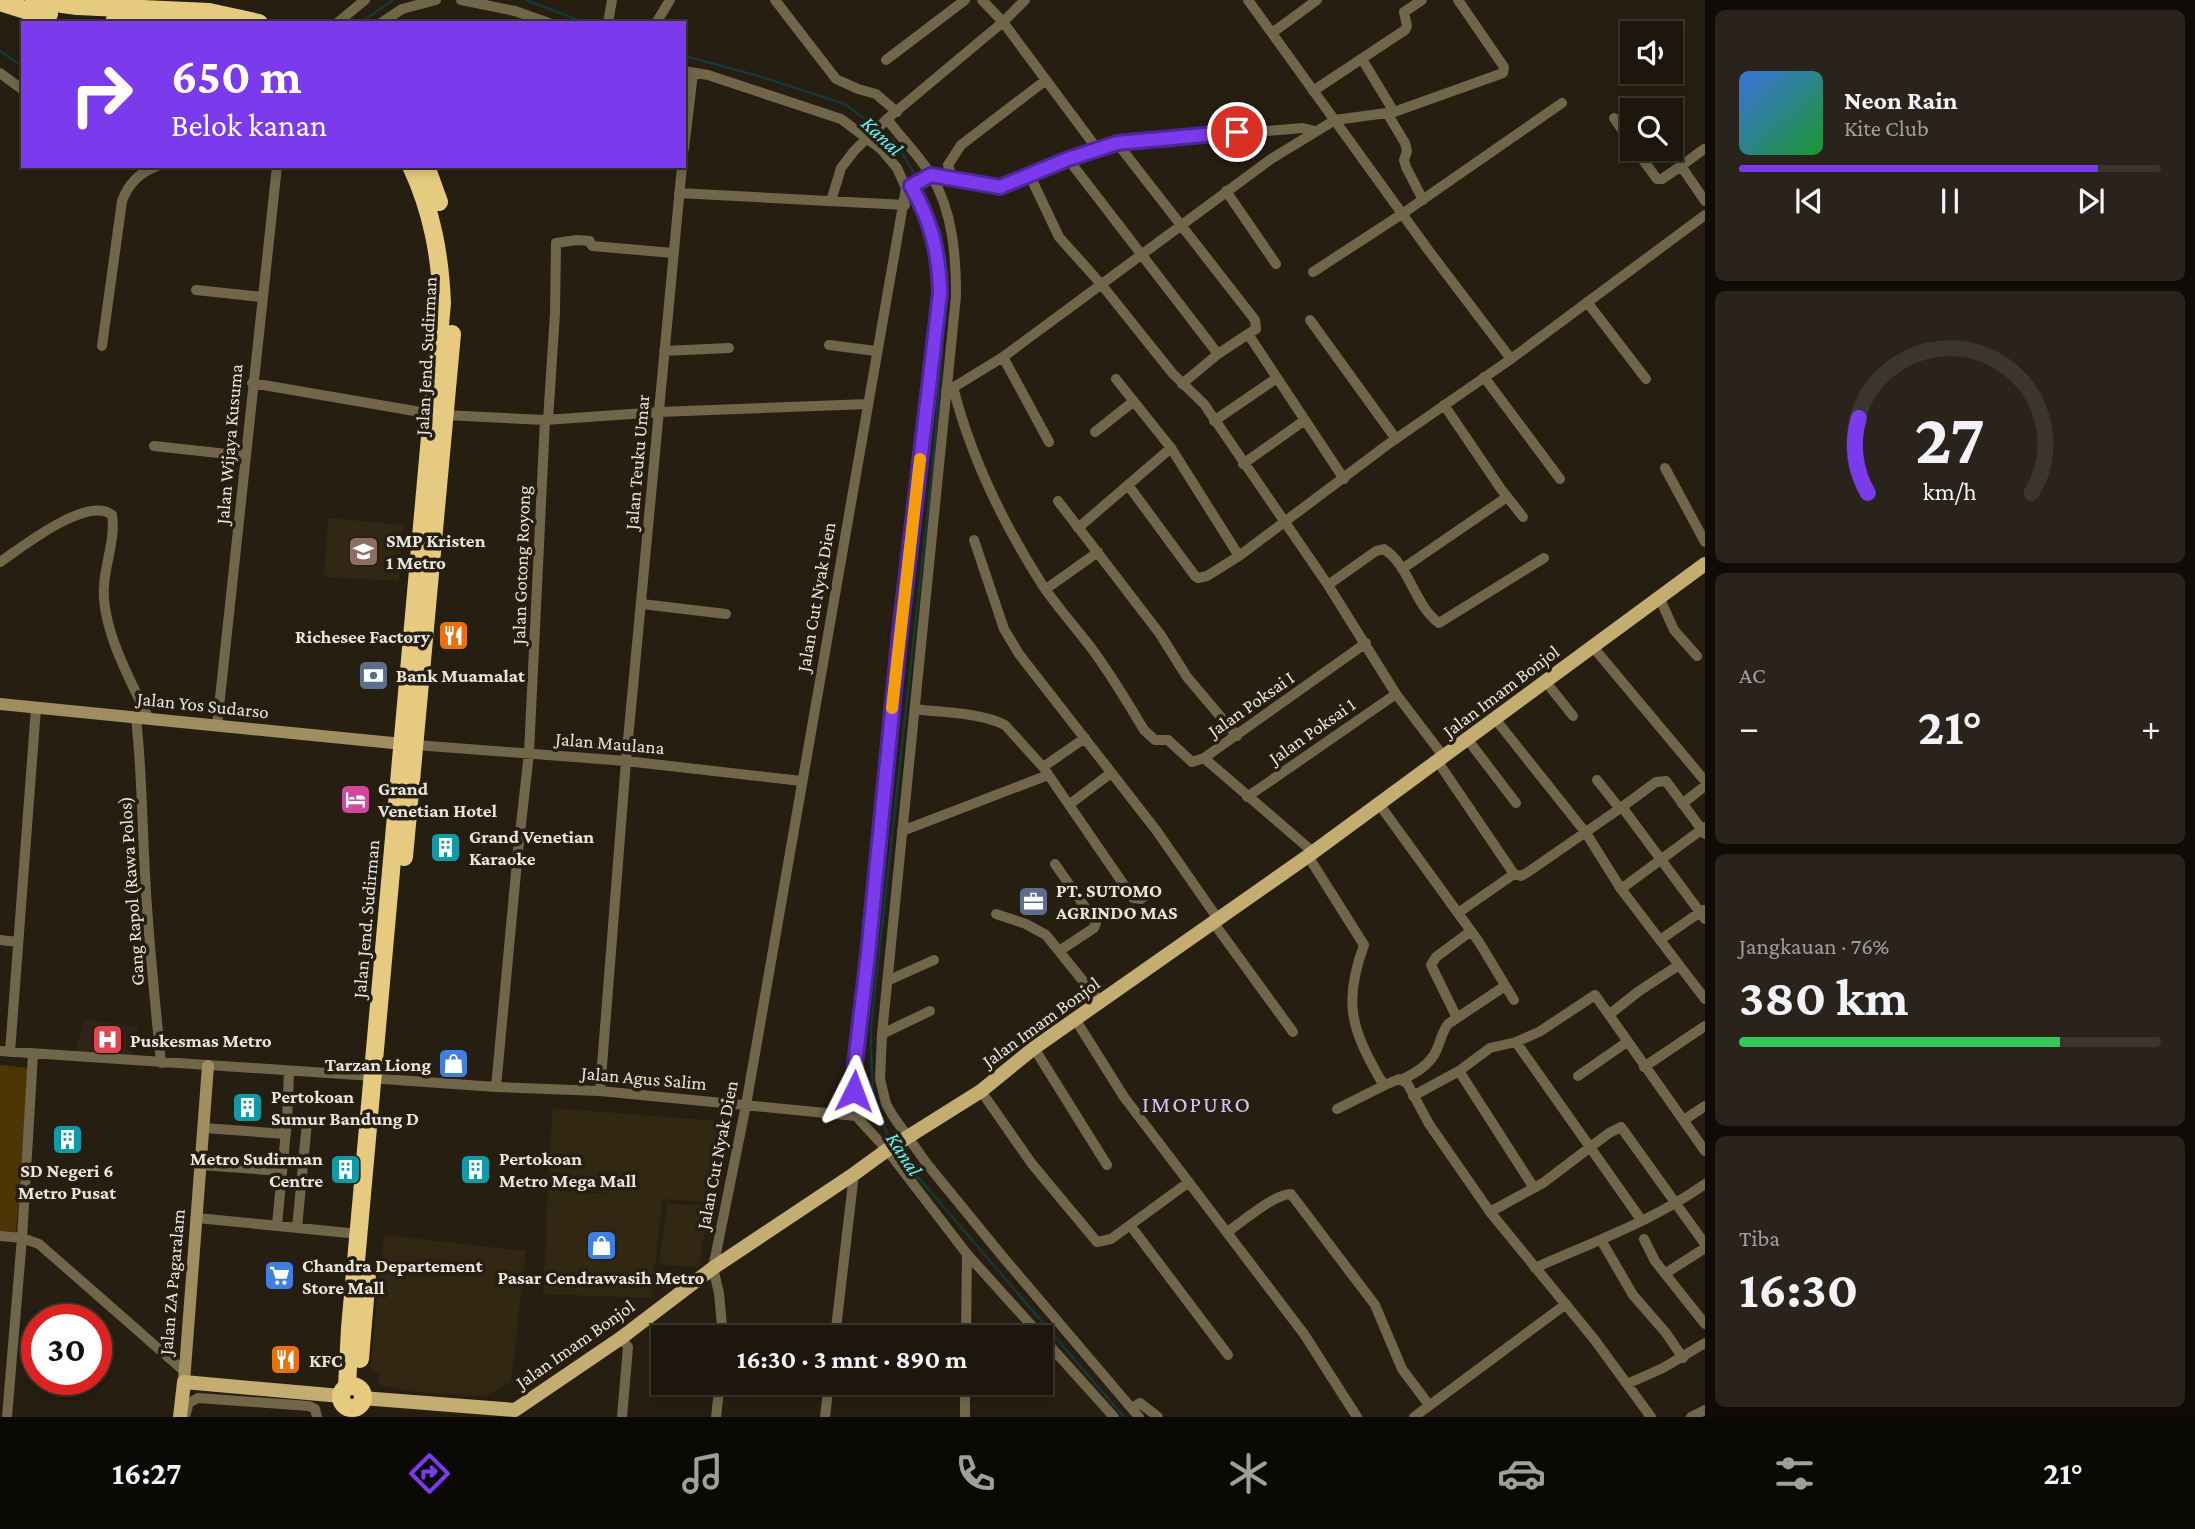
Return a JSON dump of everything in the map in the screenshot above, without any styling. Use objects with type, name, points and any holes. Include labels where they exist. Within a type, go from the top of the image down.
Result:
[{"type":"highway","points":[[43,1],[209,12],[250,21]]},
{"type":"highway","points":[[8,3],[45,13],[149,21]]},
{"type":"highway","name":"Jalan Jend. Sudirman","points":[[351,1399],[438,414],[442,303],[440,264],[429,209],[412,168]]},
{"type":"highway","name":"Jalan Jend. Sudirman","points":[[427,168],[443,217],[453,275],[452,327],[438,414]]},
{"type":"highway","name":"Jalan Jend. Sudirman","points":[[351,1399],[350,1328],[378,1077]]},
{"type":"main road","name":"Jalan Imam Bonjol","points":[[184,1376],[351,1399],[515,1413],[621,1338],[713,1268],[887,1150],[981,1091],[1034,1048],[1310,854],[1704,568]]},
{"type":"main road","name":"Jalan ZA Pagaralam","points":[[182,1417],[184,1376]]},
{"type":"street","points":[[339,21],[365,0]]},
{"type":"street","points":[[384,21],[402,9],[436,0]]},
{"type":"street","points":[[461,0],[515,11],[543,21]]},
{"type":"street","points":[[608,21],[612,0]]},
{"type":"street","points":[[657,21],[670,0]]},
{"type":"street","points":[[775,0],[836,79],[876,94],[897,112]]},
{"type":"street","points":[[886,60],[965,0]]},
{"type":"street","points":[[982,0],[1003,22],[1098,150]]},
{"type":"street","points":[[831,201],[837,178],[846,161],[869,136],[1003,22],[1025,0]]},
{"type":"street","points":[[1248,0],[1402,214],[1511,359]]},
{"type":"street","points":[[1272,33],[1317,0]]},
{"type":"street","points":[[1313,91],[1405,30],[1407,26],[1404,12],[1422,0]]},
{"type":"street","points":[[950,390],[1003,357],[1226,191],[1315,131],[1335,120],[1391,113],[1505,72],[1458,0]]},
{"type":"street","points":[[1362,59],[1405,143],[1406,167],[1423,200]]},
{"type":"street","points":[[686,118],[689,72],[708,75],[833,115],[869,136],[897,168],[921,203],[934,237],[940,293],[899,641],[855,1064],[854,1105],[856,1116],[887,1150],[967,1254],[1114,1417]]},
{"type":"street","points":[[0,73],[21,89]]},
{"type":"street","points":[[951,178],[948,165],[961,145],[1046,80]]},
{"type":"street","points":[[1313,272],[1423,200],[1562,103]]},
{"type":"street","points":[[1614,118],[1620,127]]},
{"type":"street","points":[[884,122],[930,175],[949,217],[956,269],[956,296],[950,390],[902,831],[880,1079],[886,1104],[906,1138],[1139,1417]]},
{"type":"street","points":[[910,186],[930,175],[1000,187],[1068,159],[1117,143],[1303,128],[1315,131]]},
{"type":"street","points":[[1117,143],[1255,320],[1256,329],[1182,384]]},
{"type":"street","points":[[1644,161],[1657,179],[1662,179],[1704,149]]},
{"type":"street","points":[[1068,159],[1219,354]]},
{"type":"street","points":[[1681,166],[1705,201]]},
{"type":"street","points":[[102,346],[122,201],[128,186],[136,177],[153,168]]},
{"type":"street","name":"Jalan Wijaya Kusuma","points":[[217,726],[277,168]]},
{"type":"street","name":"Jalan Teuku Umar","points":[[600,1091],[626,761],[682,168]]},
{"type":"street","points":[[1030,176],[1059,237],[1182,384],[1195,394],[1284,521],[1366,643],[1396,694],[1514,874],[1521,876],[1528,872],[1656,782],[1666,781],[1704,830],[1621,889]]},
{"type":"street","name":"Jalan Cut Nyak Dien","points":[[713,1268],[746,1105],[876,351],[910,186]]},
{"type":"street","points":[[1226,191],[1276,264]]},
{"type":"street","points":[[679,193],[905,205]]},
{"type":"street","points":[[1128,485],[1196,578],[1207,576],[1239,556],[1396,439],[1511,359],[1705,215]]},
{"type":"street","name":"Jalan Gotong Royong","points":[[496,1087],[529,753],[546,420],[555,313],[556,243],[590,241],[592,246],[673,253]]},
{"type":"street","points":[[196,290],[262,297]]},
{"type":"street","points":[[1587,302],[1646,379]]},
{"type":"street","points":[[1310,320],[1396,439]]},
{"type":"street","points":[[1248,334],[1344,479]]},
{"type":"street","points":[[829,345],[876,351]]},
{"type":"street","points":[[664,351],[729,348]]},
{"type":"street","points":[[1003,357],[1049,442]]},
{"type":"street","points":[[1483,377],[1560,479]]},
{"type":"street","points":[[1214,421],[1277,378]]},
{"type":"street","points":[[1116,379],[1171,448],[1239,556]]},
{"type":"street","points":[[252,383],[438,414],[546,420],[659,412],[868,404]]},
{"type":"street","points":[[950,390],[1005,522],[1046,589],[1094,652],[1150,736],[1155,740],[1168,740],[1192,762],[1204,758]]},
{"type":"street","points":[[1095,432],[1134,401]]},
{"type":"street","points":[[1444,405],[1507,497],[1524,517]]},
{"type":"street","points":[[1243,464],[1305,420]]},
{"type":"street","points":[[154,446],[246,456]]},
{"type":"street","points":[[1078,528],[1171,448]]},
{"type":"street","points":[[1665,468],[1705,542]]},
{"type":"street","points":[[1402,569],[1507,497]]},
{"type":"street","points":[[1058,501],[1160,634],[1187,677],[1237,736]]},
{"type":"street","name":"Gang Rapol (Rawa Polos)","points":[[0,562],[53,525],[82,514],[104,511],[112,516],[103,589],[119,655],[142,718],[141,759],[152,970],[161,1063]]},
{"type":"street","points":[[974,540],[1009,638],[1039,682],[1156,830],[1293,1032]]},
{"type":"street","points":[[1328,585],[1381,549],[1388,551],[1438,623],[1544,558]]},
{"type":"street","points":[[1046,589],[1098,552]]},
{"type":"street","points":[[1660,598],[1674,629],[1697,656]]},
{"type":"street","points":[[642,604],[726,614]]},
{"type":"street","name":"Jalan Poksai I","points":[[1366,643],[1204,758],[1310,854],[1364,945],[1353,981],[1352,1017],[1368,1057],[1385,1085]]},
{"type":"street","points":[[1592,647],[1705,783],[1682,804]]},
{"type":"street","points":[[1546,682],[1573,716]]},
{"type":"street","name":"Jalan Poksai 1","points":[[1247,797],[1396,694]]},
{"type":"street","name":"Jalan Yos Sudarso","points":[[0,704],[409,745]]},
{"type":"street","points":[[5,1052],[18,942],[36,708]]},
{"type":"street","points":[[915,709],[1005,725],[1070,804],[1133,898],[1141,900],[1154,889]]},
{"type":"street","points":[[1496,720],[1586,833],[1621,889],[1704,994]]},
{"type":"street","points":[[902,831],[1045,771],[1085,738]]},
{"type":"street","points":[[1468,740],[1516,803]]},
{"type":"street","name":"Jalan Maulana","points":[[409,745],[626,761],[801,781]]},
{"type":"street","points":[[1070,804],[1111,774]]},
{"type":"street","points":[[1597,780],[1703,914],[1660,940]]},
{"type":"street","points":[[1379,804],[1471,931],[1514,1000]]},
{"type":"street","points":[[1055,864],[1096,923],[1092,929],[1059,951]]},
{"type":"street","points":[[1458,913],[1514,874]]},
{"type":"street","points":[[996,914],[1046,935],[1100,1002]]},
{"type":"street","points":[[1457,1018],[1431,965],[1436,957],[1471,931]]},
{"type":"street","points":[[0,940],[18,942]]},
{"type":"street","points":[[887,981],[934,960]]},
{"type":"street","points":[[1610,1014],[1619,1005],[1679,965]]},
{"type":"street","points":[[1337,1109],[1403,1079],[1426,1065],[1434,1056],[1443,1030],[1505,986]]},
{"type":"street","points":[[1413,1096],[1459,1071],[1490,1048],[1516,1042],[1539,1032],[1593,995],[1610,1014],[1644,1067],[1705,1151]]},
{"type":"street","points":[[882,1034],[930,1011]]},
{"type":"street","points":[[1075,1019],[1124,1097],[1304,1334],[1357,1417]]},
{"type":"street","points":[[1644,1067],[1705,1026]]},
{"type":"street","points":[[1516,1042],[1642,1221]]},
{"type":"street","points":[[1578,1076],[1627,1042]]},
{"type":"street","points":[[1034,1048],[1107,1165]]},
{"type":"street","name":"Jalan Agus Salim","points":[[5,1052],[496,1087],[600,1091],[856,1116]]},
{"type":"street","points":[[7,1417],[23,1226],[33,1054]]},
{"type":"street","name":"Jalan ZA Pagaralam","points":[[184,1376],[208,1066]]},
{"type":"street","points":[[277,1226],[289,1071]]},
{"type":"street","points":[[1459,1071],[1534,1188]]},
{"type":"street","points":[[1403,1079],[1457,1168],[1566,1304],[1651,1417]]},
{"type":"street","points":[[981,1091],[1032,1164],[1095,1240],[1106,1242],[1189,1182]]},
{"type":"street","points":[[1684,1120],[1705,1106]]},
{"type":"street","points":[[287,1120],[307,1122],[297,1228]]},
{"type":"street","points":[[1490,1212],[1534,1188],[1621,1127],[1705,1246],[1666,1273]]},
{"type":"street","points":[[204,1128],[286,1134]]},
{"type":"street","points":[[201,1165],[282,1171]]},
{"type":"street","points":[[836,1325],[854,1174]]},
{"type":"street","points":[[1535,1268],[1642,1221],[1676,1204],[1705,1184]]},
{"type":"street","points":[[1227,1232],[1271,1202],[1291,1194],[1375,1305],[1423,1412],[1566,1304]]},
{"type":"street","points":[[197,1218],[359,1234]]},
{"type":"street","points":[[1130,1225],[1228,1355]]},
{"type":"street","points":[[0,1236],[22,1238],[39,1244],[184,1376]]},
{"type":"street","points":[[1644,1239],[1655,1261],[1705,1324]]},
{"type":"street","points":[[1601,1240],[1633,1295],[1666,1333],[1683,1358]]},
{"type":"street","points":[[966,1325],[967,1254]]},
{"type":"street","points":[[713,1268],[722,1325]]},
{"type":"street","points":[[621,1338],[628,1347],[622,1417]]},
{"type":"street","points":[[1627,1384],[1683,1358],[1705,1343]]},
{"type":"street","points":[[716,1417],[719,1395]]},
{"type":"street","points":[[825,1417],[828,1395]]},
{"type":"street","points":[[964,1417],[965,1395]]},
{"type":"street","points":[[182,1417],[189,1403],[198,1398],[309,1406],[315,1409],[317,1417]]},
{"type":"street","points":[[1132,1408],[1143,1404],[1158,1417]]},
{"type":"street","points":[[1691,1417],[1705,1410]]},
{"type":"shaded area","name":"SMP Kristen 1 Metro","points":[[328,518],[403,525],[399,581],[324,577]]},
{"type":"shaded area","name":"Puskesmas Metro","points":[[84,1019],[138,1027],[133,1056],[75,1053]]},
{"type":"shaded area","points":[[0,1065],[29,1068],[16,1234],[0,1233]]},
{"type":"shaded area","points":[[553,1108],[718,1121],[711,1203],[663,1199],[651,1298],[543,1294],[548,1190],[627,1195],[547,1187]]},
{"type":"shaded area","points":[[667,1203],[708,1206],[699,1268],[659,1264]]},
{"type":"shaded area","points":[[384,1235],[526,1251],[511,1382],[484,1397],[407,1391],[379,1385],[378,1374],[370,1369]]},
{"type":"waterway","name":"Kanal","points":[[363,21],[393,0]]},
{"type":"waterway","name":"Kanal","points":[[526,0],[581,21]]},
{"type":"waterway","name":"Kanal","points":[[0,51],[21,66]]},
{"type":"waterway","name":"Kanal","points":[[686,57],[845,104],[896,143],[917,178]]},
{"type":"waterway","name":"Kanal","points":[[892,1141],[884,1128],[875,1100],[871,1026],[933,464],[947,286],[941,234],[920,184]]},
{"type":"waterway","name":"Kanal","points":[[897,1150],[1124,1417]]},
{"type":"slow traffic","points":[[892,708],[920,459]]},
{"type":"place","name":"SMP Kristen 1 Metro","points":[[363,551]]},
{"type":"place","name":"Richesee Factory","points":[[453,636]]},
{"type":"place","name":"Bank Muamalat","points":[[373,675]]},
{"type":"place","name":"Grand Venetian Hotel","points":[[355,799]]},
{"type":"place","name":"Grand Venetian Karaoke","points":[[446,847]]},
{"type":"place","name":"PT. SUTOMO AGRINDO MAS","points":[[1033,901]]},
{"type":"place","name":"Puskesmas Metro","points":[[107,1040]]},
{"type":"place","name":"Tarzan Liong","points":[[454,1064]]},
{"type":"place","name":"Pertokoan Sumur Bandung D","points":[[248,1107]]},
{"type":"place","name":"SD Negeri 6 Metro Pusat","points":[[67,1139]]},
{"type":"place","name":"Metro Sudirman Centre","points":[[346,1169]]},
{"type":"place","name":"Pertokoan Metro Mega Mall","points":[[476,1169]]},
{"type":"place","name":"Pasar Cendrawasih Metro","points":[[601,1246]]},
{"type":"place","name":"Chandra Departement Store Mall","points":[[279,1276]]},
{"type":"place","name":"KFC","points":[[286,1360]]},
{"type":"district","name":"IMOPURO","points":[[1197,1104]]},
{"type":"route","points":[[854,1091],[899,641],[940,293],[934,237],[921,203],[911,186],[931,175],[1000,187],[1068,159],[1117,143],[1237,132]]}]
